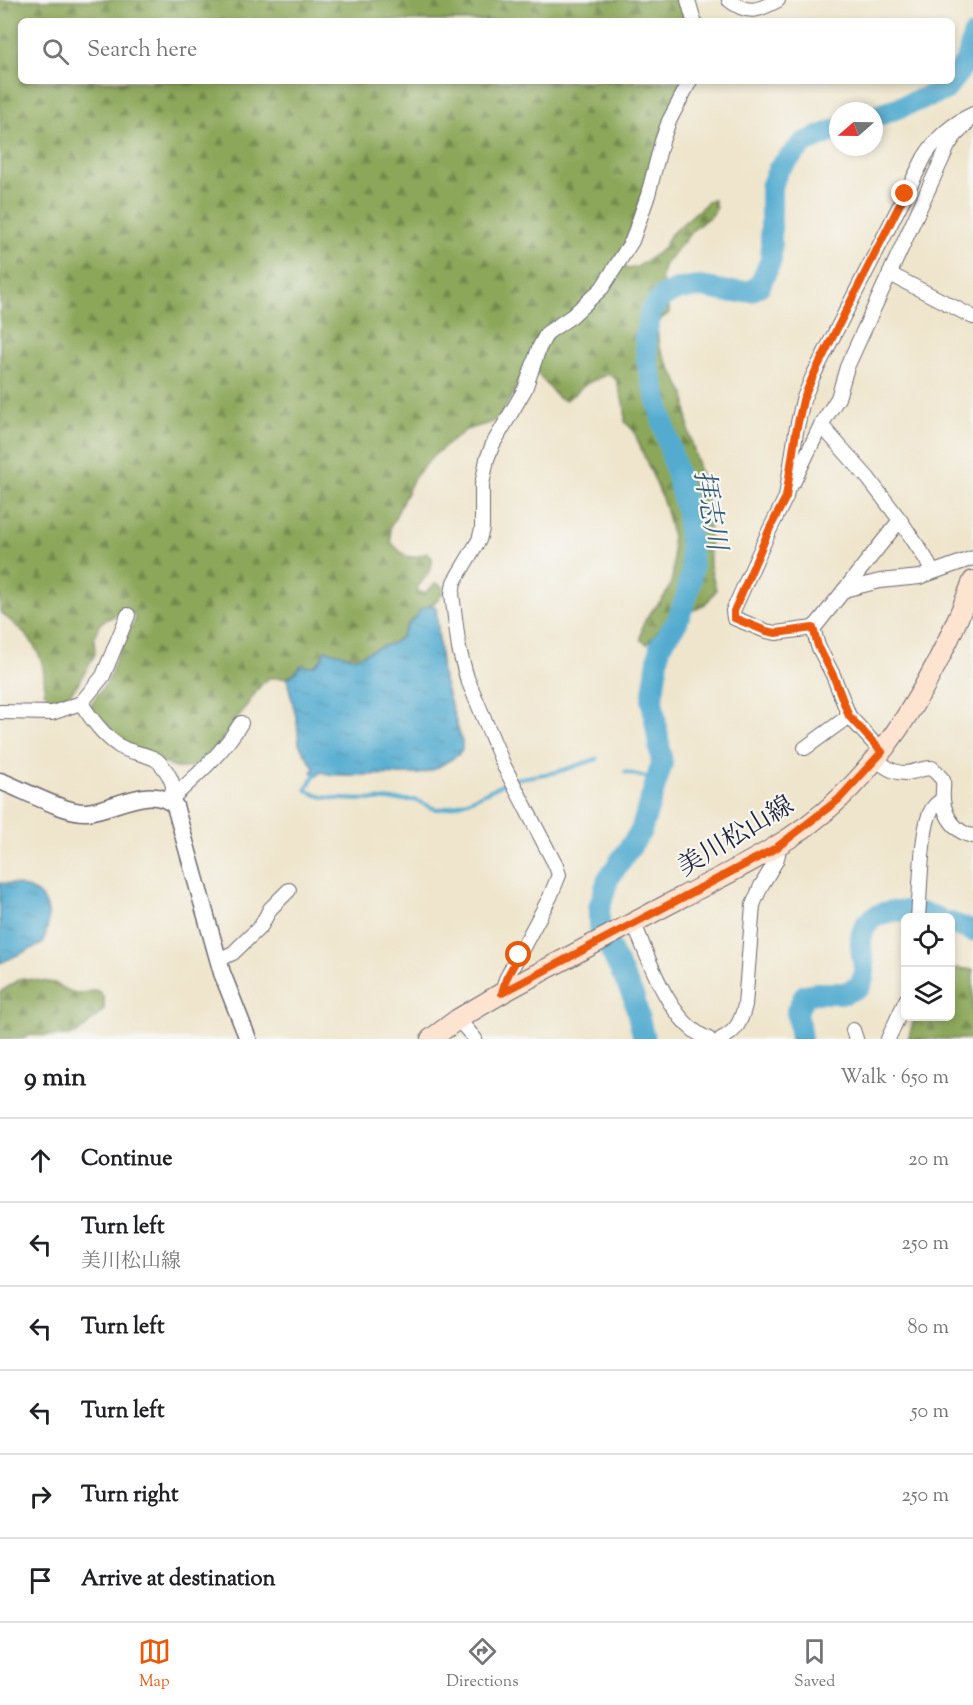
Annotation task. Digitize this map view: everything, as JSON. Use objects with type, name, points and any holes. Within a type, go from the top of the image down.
[{"type":"main road","name":"美川松山線","points":[[431,1039],[458,1019],[502,993],[776,848],[838,800],[879,756],[900,726],[934,670],[950,638],[973,581]]},
{"type":"street","points":[[729,0],[740,9],[750,10],[762,8],[778,0]]},
{"type":"street","points":[[691,2],[694,18]]},
{"type":"street","points":[[502,993],[506,979],[550,897],[559,875],[504,766],[467,678],[455,627],[452,594],[454,582],[479,540],[482,529],[482,485],[487,459],[493,444],[525,388],[539,348],[547,333],[572,316],[602,288],[632,241],[669,121],[688,84]]},
{"type":"street","points":[[788,488],[794,481],[821,425],[838,398],[847,367],[948,146],[973,116]]},
{"type":"street","points":[[900,520],[813,628],[776,633],[734,618],[734,611],[786,497],[788,471],[803,400],[813,376],[934,141],[948,128],[973,116]]},
{"type":"street","points":[[890,274],[973,317]]},
{"type":"street","points":[[821,425],[868,478],[900,520],[933,572]]},
{"type":"street","points":[[844,591],[880,581],[920,577],[973,558]]},
{"type":"street","points":[[0,712],[62,712],[81,703],[103,676],[128,615]]},
{"type":"street","points":[[813,628],[818,646],[833,675],[849,716],[879,756],[903,774],[932,768],[943,780],[943,799],[952,824],[959,831],[973,836]]},
{"type":"street","points":[[81,703],[99,729],[114,741],[128,751],[153,758],[158,762],[173,787],[169,801]]},
{"type":"street","points":[[805,748],[849,716]]},
{"type":"street","points":[[169,801],[214,760],[228,744],[241,723]]},
{"type":"street","points":[[0,781],[74,811],[87,812],[149,796],[162,797],[175,806],[228,992],[248,1039]]},
{"type":"street","points":[[918,913],[929,815],[935,805],[943,799]]},
{"type":"street","points":[[721,1039],[731,1034],[742,1017],[745,1005],[753,905],[776,861],[778,854],[776,848]]},
{"type":"street","points":[[218,960],[233,953],[261,926],[270,909],[288,890]]},
{"type":"street","points":[[626,927],[675,1007],[693,1030],[709,1039]]},
{"type":"street","points":[[888,1039],[901,1011]]},
{"type":"street","points":[[458,1019],[475,1039]]},
{"type":"green space","points":[[0,0],[683,0],[686,18],[18,18],[18,84],[684,84],[650,171],[627,240],[615,260],[628,269],[637,267],[663,249],[671,234],[709,201],[714,200],[716,208],[713,214],[694,229],[665,264],[661,277],[669,313],[661,319],[657,328],[659,347],[685,395],[689,432],[709,507],[710,566],[716,590],[704,605],[669,619],[647,644],[641,640],[644,623],[662,600],[671,581],[674,566],[672,536],[659,491],[634,431],[625,422],[625,409],[616,379],[608,374],[588,383],[565,400],[558,398],[539,375],[523,376],[500,417],[490,423],[466,430],[433,456],[414,478],[390,528],[391,542],[403,554],[415,557],[427,553],[432,558],[430,571],[417,588],[419,592],[425,593],[436,583],[442,586],[444,591],[437,601],[421,610],[399,639],[391,644],[355,658],[325,650],[317,664],[301,665],[287,678],[269,678],[261,685],[216,748],[192,767],[175,768],[123,742],[94,713],[91,704],[108,681],[119,650],[135,620],[134,613],[122,612],[103,621],[94,639],[95,654],[68,697],[60,701],[51,700],[44,691],[43,665],[34,646],[0,612]]},
{"type":"green space","points":[[955,969],[973,970],[973,1039],[908,1039],[914,1021],[955,1021]]},
{"type":"green space","points":[[22,978],[54,983],[79,994],[95,990],[100,992],[104,998],[104,1010],[79,1032],[68,1036],[30,1035],[19,1039],[0,1039],[0,992]]},
{"type":"water","points":[[432,605],[436,607],[442,674],[462,742],[462,749],[458,755],[435,769],[420,774],[332,775],[321,772],[317,776],[312,772],[314,768],[299,744],[297,721],[287,679],[301,665],[317,664],[325,650],[355,658],[391,644],[399,639],[421,609]]},
{"type":"water","points":[[0,883],[26,887],[36,892],[43,899],[48,918],[42,944],[0,963]]},
{"type":"waterway","name":"拝志川","points":[[955,77],[967,61],[973,36]]},
{"type":"waterway","name":"拝志川","points":[[883,114],[945,90],[950,84]]},
{"type":"waterway","name":"拝志川","points":[[644,1039],[634,998],[599,926],[599,909],[608,879],[641,831],[662,763],[652,700],[660,646],[677,622],[687,595],[692,569],[687,513],[648,365],[645,338],[651,311],[663,296],[680,289],[701,287],[729,292],[751,291],[760,285],[771,260],[771,187],[779,168],[804,143],[829,133]]},
{"type":"waterway","points":[[515,779],[557,772],[597,759]]},
{"type":"waterway","points":[[625,772],[657,780]]},
{"type":"waterway","points":[[315,774],[306,789],[314,794],[340,799],[414,800],[436,809],[464,802],[508,782]]},
{"type":"waterway","points":[[801,1039],[797,1011],[805,995],[845,993],[860,986],[864,973],[861,941],[864,929],[870,920],[879,914],[891,912],[920,913]]},
{"type":"waterway","points":[[955,925],[973,931]]},
{"type":"route","points":[[519,955],[506,979],[502,993],[776,848],[838,800],[882,752],[849,716],[833,675],[814,637],[813,628],[776,633],[766,631],[734,618],[734,611],[786,497],[788,471],[803,400],[905,194]]}]
